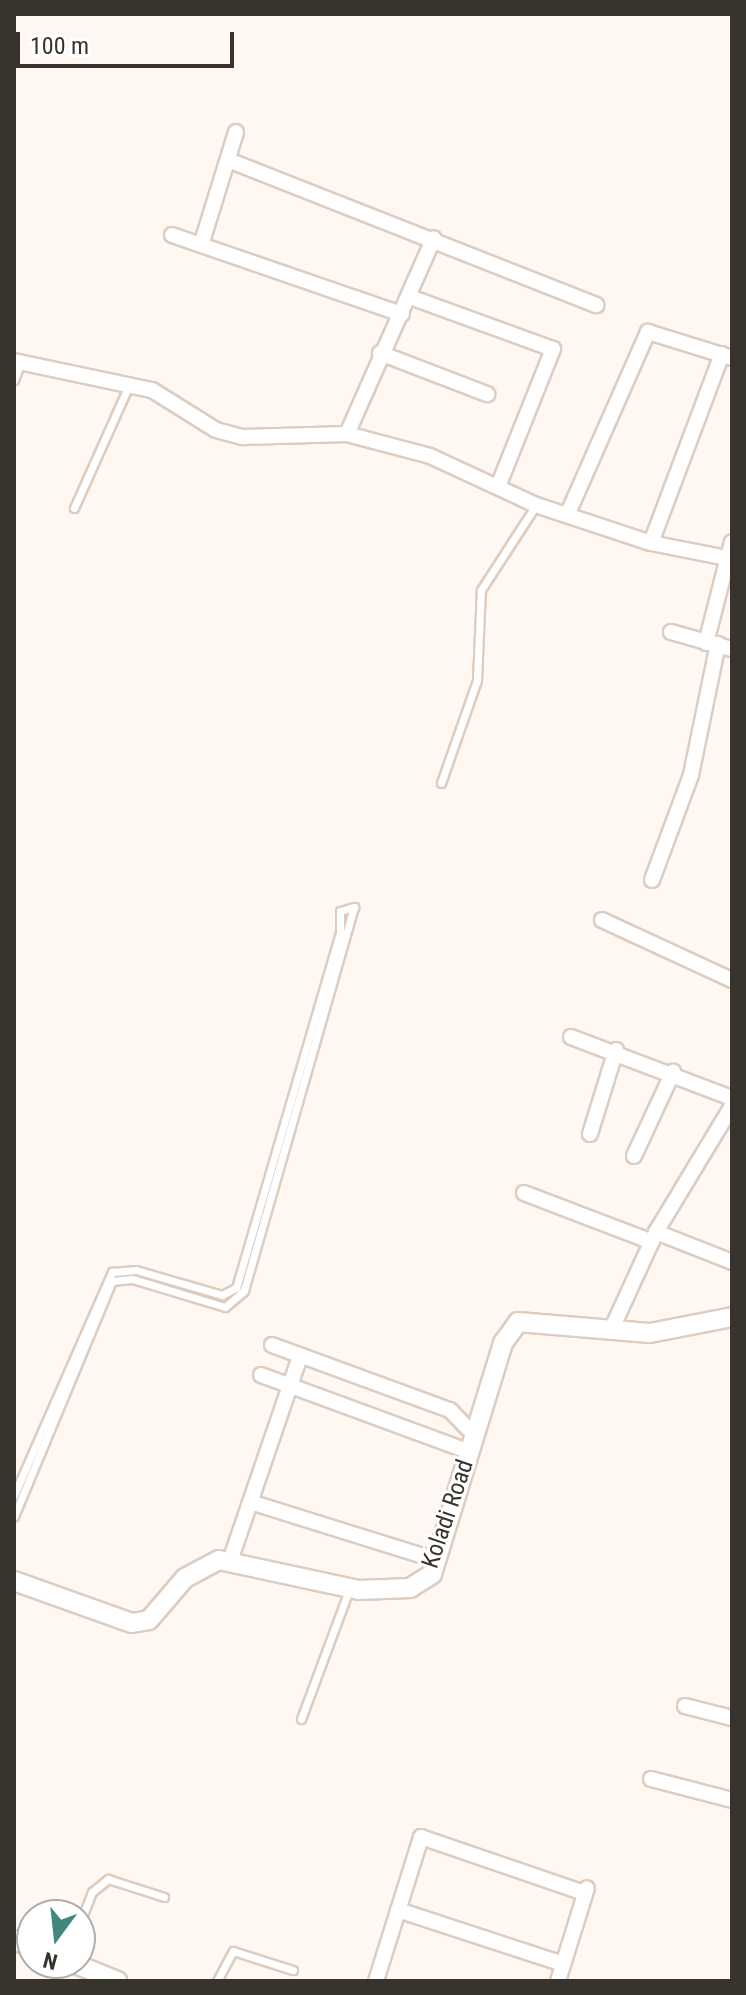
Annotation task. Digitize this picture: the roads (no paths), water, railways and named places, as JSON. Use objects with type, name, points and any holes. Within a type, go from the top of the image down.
[{"type":"street","points":[[202,242],[236,132]]},
{"type":"street","points":[[228,160],[434,238],[596,305]]},
{"type":"street","points":[[172,235],[202,242],[402,314]]},
{"type":"street","points":[[347,434],[380,353],[410,297],[434,238]]},
{"type":"street","points":[[410,297],[553,349],[499,484]]},
{"type":"street","points":[[569,511],[648,332],[727,356],[651,543]]},
{"type":"street","points":[[380,353],[487,394]]},
{"type":"street","points":[[17,361],[129,385],[243,437],[347,434],[499,484],[536,505],[569,511],[651,543],[729,559]]},
{"type":"street","points":[[652,880],[691,775],[719,645],[732,542]]},
{"type":"street","points":[[671,632],[719,645]]},
{"type":"street","points":[[602,920],[732,980]]},
{"type":"street","points":[[571,1037],[616,1050],[732,1098]]},
{"type":"street","points":[[590,1134],[616,1050]]},
{"type":"street","points":[[634,1156],[673,1072]]},
{"type":"street","points":[[613,1326],[654,1237],[732,1106]]},
{"type":"street","points":[[524,1193],[732,1262]]},
{"type":"street","name":"Koladi Road","points":[[230,1561],[350,1588],[410,1588],[432,1574],[503,1343],[518,1322],[691,1331],[732,1317]]},
{"type":"street","points":[[272,1345],[450,1410],[472,1444]]},
{"type":"street","points":[[14,1581],[132,1623],[164,1608],[200,1565],[230,1561],[300,1356]]},
{"type":"street","points":[[261,1375],[472,1444]]},
{"type":"street","points":[[250,1502],[436,1560]]},
{"type":"street","points":[[685,1706],[732,1718]]},
{"type":"street","points":[[651,1779],[732,1800]]},
{"type":"street","points":[[376,1981],[421,1837],[586,1891],[558,1981]]},
{"type":"street","points":[[398,1910],[563,1964]]},
{"type":"street","points":[[96,1972],[117,1981]]},
{"type":"lane","points":[[14,380],[17,361]]},
{"type":"lane","points":[[74,508],[129,385]]},
{"type":"lane","points":[[441,783],[477,680],[481,590],[536,505]]},
{"type":"lane","points":[[14,1495],[112,1272],[136,1270],[222,1295],[236,1288],[341,927],[340,911],[354,907],[244,1291],[225,1307],[132,1279],[112,1281],[14,1516]]},
{"type":"lane","points":[[301,1719],[350,1588]]},
{"type":"lane","points":[[89,1899],[92,1892],[108,1879],[164,1897]]},
{"type":"lane","points":[[217,1981],[233,1951],[293,1970]]}]
